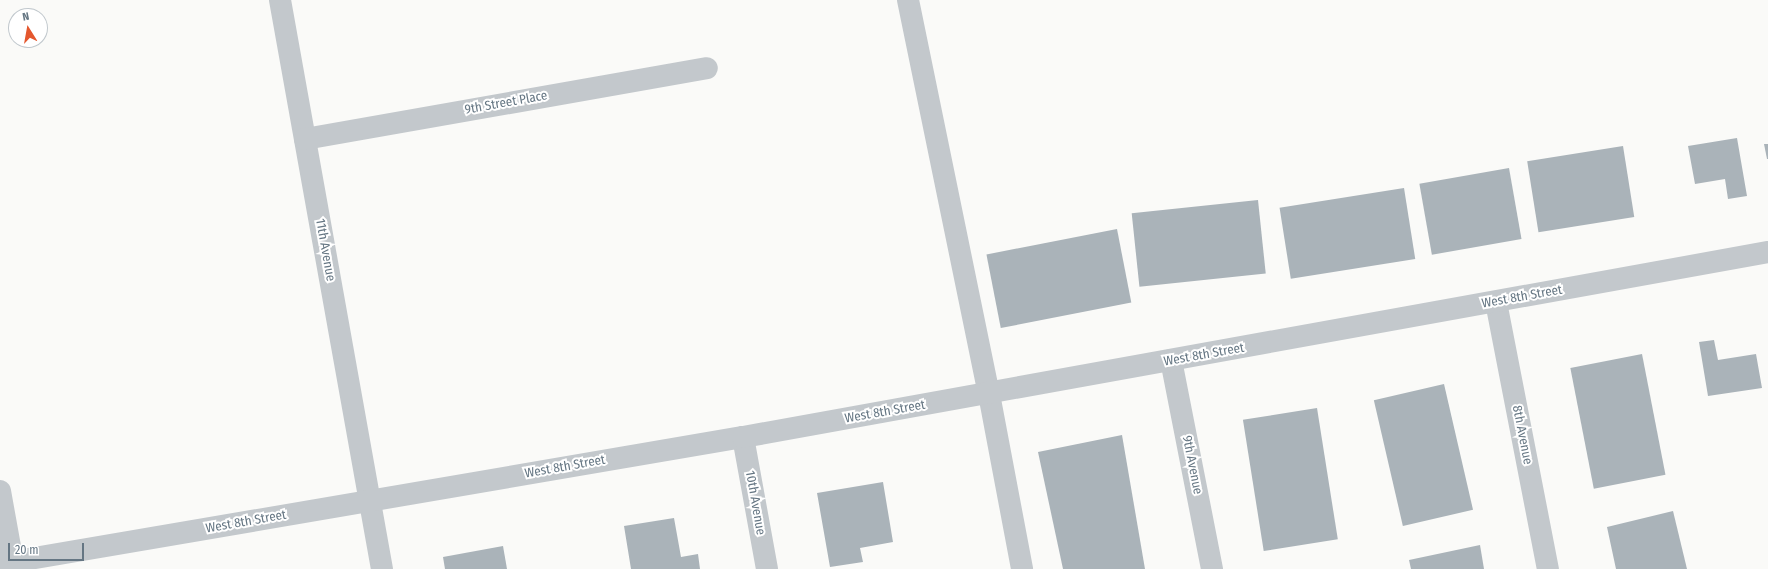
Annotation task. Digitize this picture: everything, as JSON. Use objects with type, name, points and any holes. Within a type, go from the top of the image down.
[{"type":"street","name":"11th Avenue","points":[[280,0],[382,569]]},
{"type":"street","points":[[908,0],[1022,569]]},
{"type":"street","name":"9th Street Place","points":[[305,139],[707,68]]},
{"type":"street","name":"West 8th Street","points":[[9,565],[988,394],[1768,252]]},
{"type":"street","name":"8th Avenue","points":[[1496,302],[1548,569]]},
{"type":"street","name":"9th Avenue","points":[[1171,360],[1212,569]]},
{"type":"street","name":"10th Avenue","points":[[743,437],[767,569]]},
{"type":"street","points":[[0,491],[9,565]]},
{"type":"building","points":[[1737,138],[1747,196],[1728,199],[1725,179],[1695,184],[1688,146]]},
{"type":"building","points":[[1764,144],[1768,144],[1768,159],[1767,159]]},
{"type":"building","points":[[1623,146],[1634,217],[1538,232],[1527,161]]},
{"type":"building","points":[[1509,168],[1522,239],[1432,255],[1419,184]]},
{"type":"building","points":[[1404,188],[1415,259],[1291,279],[1280,208]]},
{"type":"building","points":[[1258,200],[1266,274],[1139,287],[1132,213]]},
{"type":"building","points":[[1117,229],[1131,303],[1001,328],[986,254]]},
{"type":"building","points":[[1714,340],[1718,360],[1756,354],[1762,388],[1708,396],[1699,342]]},
{"type":"building","points":[[1642,354],[1665,475],[1594,489],[1570,368]]},
{"type":"building","points":[[1444,384],[1473,510],[1403,526],[1374,400]]},
{"type":"building","points":[[1317,408],[1338,539],[1264,551],[1243,420]]},
{"type":"building","points":[[1122,435],[1145,569],[1063,569],[1038,452]]},
{"type":"building","points":[[883,482],[893,542],[860,548],[863,562],[830,567],[817,493]]},
{"type":"building","points":[[1673,511],[1687,569],[1616,569],[1607,527]]},
{"type":"building","points":[[674,518],[681,557],[698,554],[700,569],[631,569],[624,526]]},
{"type":"building","points":[[1480,545],[1484,569],[1411,569],[1409,560]]},
{"type":"building","points":[[503,546],[507,569],[445,569],[443,557]]}]
